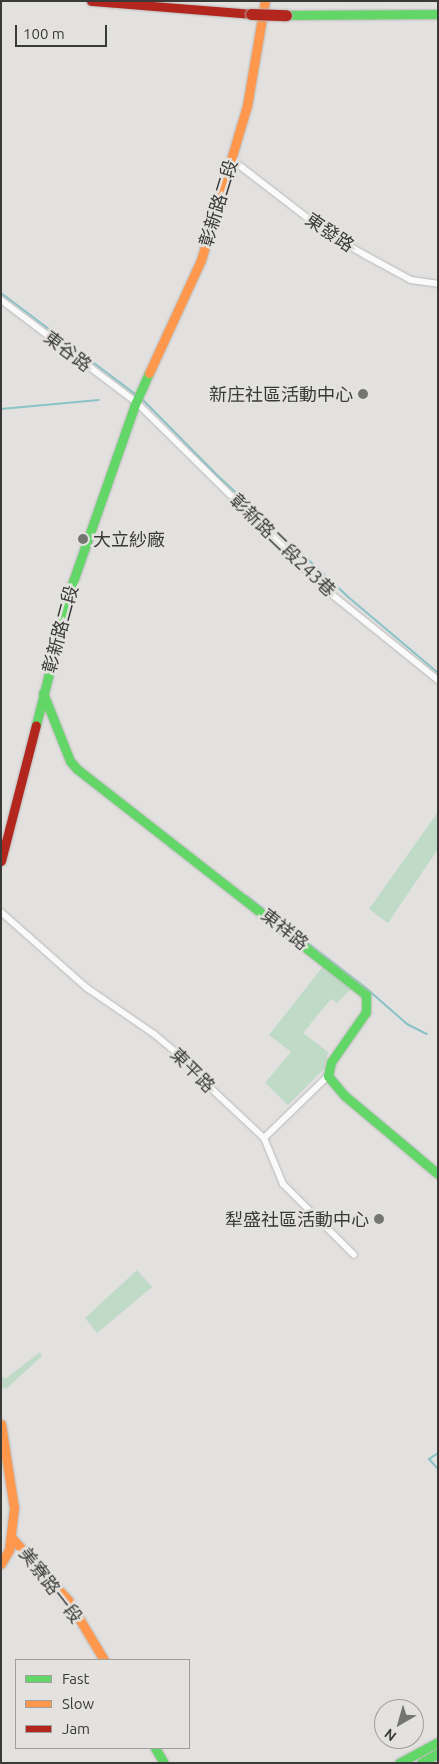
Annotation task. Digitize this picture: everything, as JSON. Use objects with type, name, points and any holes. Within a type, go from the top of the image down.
[{"type":"main road","points":[[91,1],[251,14],[438,14]]},
{"type":"main road","name":"彰新路二段","points":[[1,861],[70,590],[137,398],[201,260],[247,106],[265,1]]},
{"type":"main road","name":"東祥路","points":[[42,694],[70,761],[77,769],[366,995],[366,1012],[331,1062],[328,1076]]},
{"type":"main road","points":[[328,1076],[344,1096],[438,1174]]},
{"type":"main road","points":[[1,1424],[14,1508],[12,1537],[1,1564]]},
{"type":"main road","name":"美寮路一段","points":[[12,1537],[68,1600],[103,1659]]},
{"type":"main road","points":[[399,1763],[438,1742]]},
{"type":"main road","points":[[156,1749],[164,1763]]},
{"type":"main road","points":[[421,1763],[438,1754]]},
{"type":"street","name":"東發路","points":[[231,160],[328,233],[412,280],[438,284]]},
{"type":"street","name":"東谷路","points":[[1,300],[137,398]]},
{"type":"street","name":"彰新路二段243巷","points":[[137,398],[330,593],[438,680]]},
{"type":"street","name":"東平路","points":[[1,912],[88,988],[154,1034],[190,1064],[202,1080],[264,1138],[283,1184],[354,1255]]},
{"type":"street","points":[[264,1138],[328,1076]]},
{"type":"green space","points":[[438,812],[438,849],[388,923],[369,909]]},
{"type":"green space","points":[[328,960],[356,984],[337,1003],[331,999],[303,1033],[328,1052],[324,1069],[288,1105],[265,1083],[291,1052],[269,1035]]},
{"type":"green space","points":[[137,1270],[152,1287],[97,1333],[85,1318]]},
{"type":"green space","points":[[40,1352],[42,1356],[6,1389],[1,1387],[1,1375],[5,1379]]},
{"type":"waterway","points":[[1,293],[135,394]]},
{"type":"waterway","points":[[141,398],[218,476],[347,596],[438,673]]},
{"type":"waterway","points":[[1,409],[99,400]]},
{"type":"waterway","points":[[247,896],[366,988],[407,1024],[427,1034]]},
{"type":"waterway","points":[[370,1112],[418,1152]]},
{"type":"waterway","points":[[438,1453],[429,1459],[438,1469]]},
{"type":"waterway","points":[[438,1524],[438,1529]]},
{"type":"traffic: fast","points":[[286,15],[438,14]]},
{"type":"traffic: fast","points":[[36,725],[70,590],[136,402],[149,373]]},
{"type":"traffic: fast","points":[[43,693],[70,761],[77,769],[366,995],[366,1012],[331,1062],[328,1076],[345,1096],[438,1174]]},
{"type":"traffic: fast","points":[[399,1763],[438,1742]]},
{"type":"traffic: fast","points":[[156,1749],[164,1763]]},
{"type":"traffic: fast","points":[[421,1763],[438,1753]]},
{"type":"traffic: slow","points":[[149,373],[201,260],[247,106],[265,1]]},
{"type":"traffic: slow","points":[[1,1424],[14,1508],[9,1550],[1,1564]]},
{"type":"traffic: slow","points":[[11,1537],[68,1600],[103,1659]]},
{"type":"traffic: jam","points":[[91,1],[251,14]]},
{"type":"traffic: jam","points":[[251,14],[286,15]]},
{"type":"traffic: jam","points":[[1,861],[36,725]]},
{"type":"place","name":"新庄社區活動中心","points":[[363,394]]},
{"type":"place","name":"大立紗廠","points":[[83,539]]},
{"type":"place","name":"犁盛社區活動中心","points":[[379,1219]]}]
